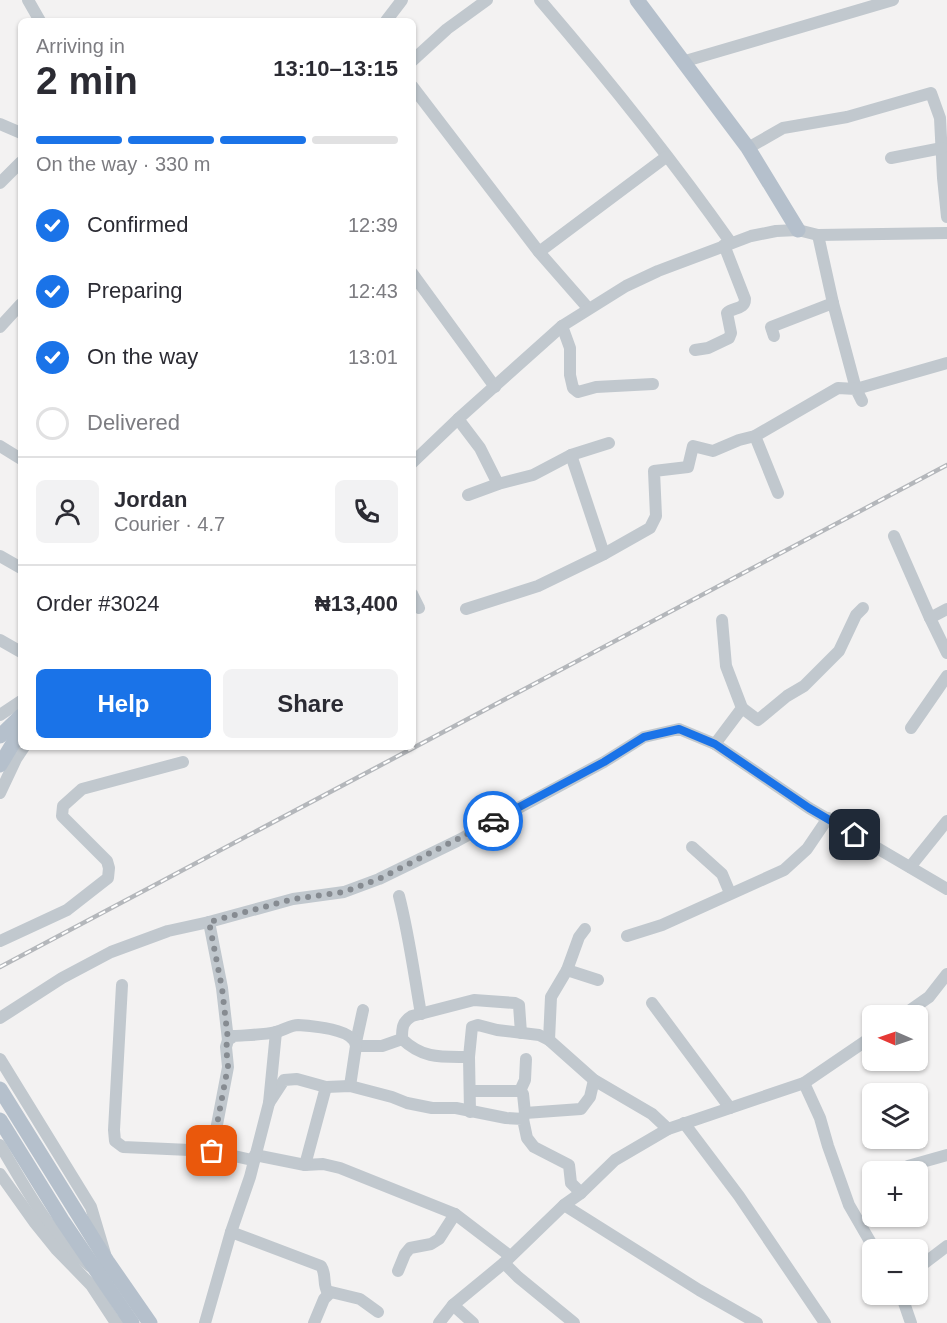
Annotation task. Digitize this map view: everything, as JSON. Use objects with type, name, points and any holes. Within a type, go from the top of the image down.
[{"type":"main road","points":[[637,0],[748,148],[798,230]]},
{"type":"main road","points":[[0,736],[18,718]]},
{"type":"main road","points":[[0,765],[18,735]]},
{"type":"main road","points":[[0,1089],[31,1138],[132,1323]]},
{"type":"main road","points":[[0,1120],[17,1148],[101,1265],[150,1323]]},
{"type":"street","points":[[28,0],[37,18]]},
{"type":"street","points":[[388,18],[402,0]]},
{"type":"street","points":[[416,57],[447,29],[487,0]]},
{"type":"street","points":[[540,0],[601,71],[697,194],[727,244],[745,303],[743,307],[727,313],[731,333],[729,338],[708,348],[695,350]]},
{"type":"street","points":[[682,62],[893,0]]},
{"type":"street","points":[[416,91],[539,252],[588,308]]},
{"type":"street","points":[[748,148],[783,128],[847,117],[931,93],[940,118],[947,217]]},
{"type":"street","points":[[0,124],[18,132]]},
{"type":"street","points":[[891,158],[942,148]]},
{"type":"street","points":[[539,252],[666,157]]},
{"type":"street","points":[[0,183],[18,165]]},
{"type":"street","points":[[416,457],[562,326],[638,279],[727,244],[762,233],[798,230],[818,235],[947,233]]},
{"type":"street","points":[[818,235],[855,389],[862,401]]},
{"type":"street","points":[[416,278],[495,387]]},
{"type":"street","points":[[774,336],[771,327],[833,303]]},
{"type":"street","points":[[0,327],[18,307]]},
{"type":"street","points":[[562,326],[570,348],[570,375],[573,388],[578,392],[596,387],[653,384]]},
{"type":"street","points":[[466,609],[538,586],[604,554],[650,528],[656,516],[654,471],[688,467],[693,446],[713,451],[755,436],[838,388],[855,389],[947,363]]},
{"type":"street","points":[[458,419],[480,448],[498,484]]},
{"type":"street","points":[[755,436],[778,493]]},
{"type":"street","points":[[468,495],[533,475],[571,455],[609,443]]},
{"type":"street","points":[[0,446],[18,457]]},
{"type":"street","points":[[571,455],[604,554]]},
{"type":"street","points":[[894,536],[947,653]]},
{"type":"street","points":[[0,556],[18,566]]},
{"type":"street","points":[[416,602],[419,608]]},
{"type":"street","points":[[722,620],[726,666],[742,708],[758,720],[787,696],[804,686],[839,651],[856,615],[863,608]]},
{"type":"street","points":[[930,618],[947,609]]},
{"type":"street","points":[[0,640],[18,650]]},
{"type":"street","points":[[911,728],[947,676]]},
{"type":"street","points":[[0,715],[18,702]]},
{"type":"street","points":[[715,744],[742,708]]},
{"type":"street","points":[[0,1018],[62,978],[111,952],[168,931],[293,899],[344,892],[379,879],[457,841],[593,768],[644,737],[679,729],[715,744],[828,818],[947,889]]},
{"type":"street","points":[[0,793],[22,750]]},
{"type":"street","points":[[0,941],[68,910],[108,878],[107,861],[62,816],[63,806],[82,789],[183,762]]},
{"type":"street","points":[[627,936],[662,925],[784,870],[807,849],[828,818]]},
{"type":"street","points":[[910,867],[947,821]]},
{"type":"street","points":[[692,847],[722,874],[730,893]]},
{"type":"street","points":[[399,896],[411,944],[412,966],[421,1014]]},
{"type":"street","points":[[209,922],[222,988],[228,1040],[226,1047],[228,1066],[212,1151]]},
{"type":"street","points":[[549,1040],[551,997],[567,970],[579,937],[585,929]]},
{"type":"street","points":[[567,970],[598,980]]},
{"type":"street","points":[[918,1005],[929,997],[947,974]]},
{"type":"street","points":[[122,985],[114,1118],[115,1141],[123,1147],[212,1151],[252,1160],[255,1155]]},
{"type":"street","points":[[469,1058],[438,1057],[413,1049],[402,1039],[402,1026],[405,1020],[474,1000],[515,1003],[519,1005],[521,1033]]},
{"type":"street","points":[[652,1003],[730,1108]]},
{"type":"street","points":[[350,1086],[363,1010]]},
{"type":"street","points":[[228,1040],[234,1036],[276,1032],[296,1025],[337,1031],[349,1035],[356,1044],[382,1046],[402,1039]]},
{"type":"street","points":[[470,1112],[469,1058],[472,1028],[478,1025],[497,1030],[539,1035],[549,1040],[594,1080],[652,1114],[668,1129]]},
{"type":"street","points":[[206,1323],[231,1232],[250,1177],[269,1103],[276,1032]]},
{"type":"street","points":[[439,1323],[453,1305],[507,1259],[564,1205],[581,1193],[615,1160],[668,1129],[804,1083],[862,1043]]},
{"type":"street","points":[[0,1059],[91,1207],[101,1265],[76,1256],[58,1236],[0,1145]]},
{"type":"street","points":[[520,1091],[525,1080],[526,1059]]},
{"type":"street","points":[[269,1103],[284,1080],[297,1079],[326,1087],[350,1086],[407,1103],[506,1118],[581,1109],[590,1097],[594,1080]]},
{"type":"street","points":[[804,1083],[820,1118],[849,1205],[869,1239]]},
{"type":"street","points":[[305,1164],[326,1087]]},
{"type":"street","points":[[470,1091],[520,1091]]},
{"type":"street","points":[[520,1091],[523,1094],[527,1138],[534,1147],[569,1165],[571,1183],[581,1193]]},
{"type":"street","points":[[684,1123],[739,1196],[823,1322]]},
{"type":"street","points":[[255,1155],[340,1168],[455,1214],[507,1259],[518,1277],[574,1323]]},
{"type":"street","points":[[926,1161],[947,1155]]},
{"type":"street","points":[[0,1174],[28,1215],[56,1249],[91,1285],[114,1320],[120,1323]]},
{"type":"street","points":[[564,1205],[756,1323]]},
{"type":"street","points":[[399,1271],[405,1254],[410,1248],[432,1244],[439,1239],[455,1214]]},
{"type":"street","points":[[231,1232],[321,1266],[325,1272],[324,1287],[328,1293]]},
{"type":"street","points":[[928,1260],[947,1246]]},
{"type":"street","points":[[328,1293],[338,1292],[360,1299],[378,1312]]},
{"type":"street","points":[[314,1323],[328,1293]]},
{"type":"street","points":[[453,1305],[473,1323]]},
{"type":"street","points":[[905,1305],[911,1323]]},
{"type":"railway","points":[[416,746],[947,465]]},
{"type":"railway","points":[[0,967],[409,750]]},
{"type":"way so far","points":[[212,1151],[228,1066],[226,1047],[228,1040],[222,988],[209,922],[293,899],[344,892],[379,879],[493,821]]},
{"type":"route","points":[[493,821],[604,762],[644,737],[679,729],[715,744],[809,808],[855,835]]}]
